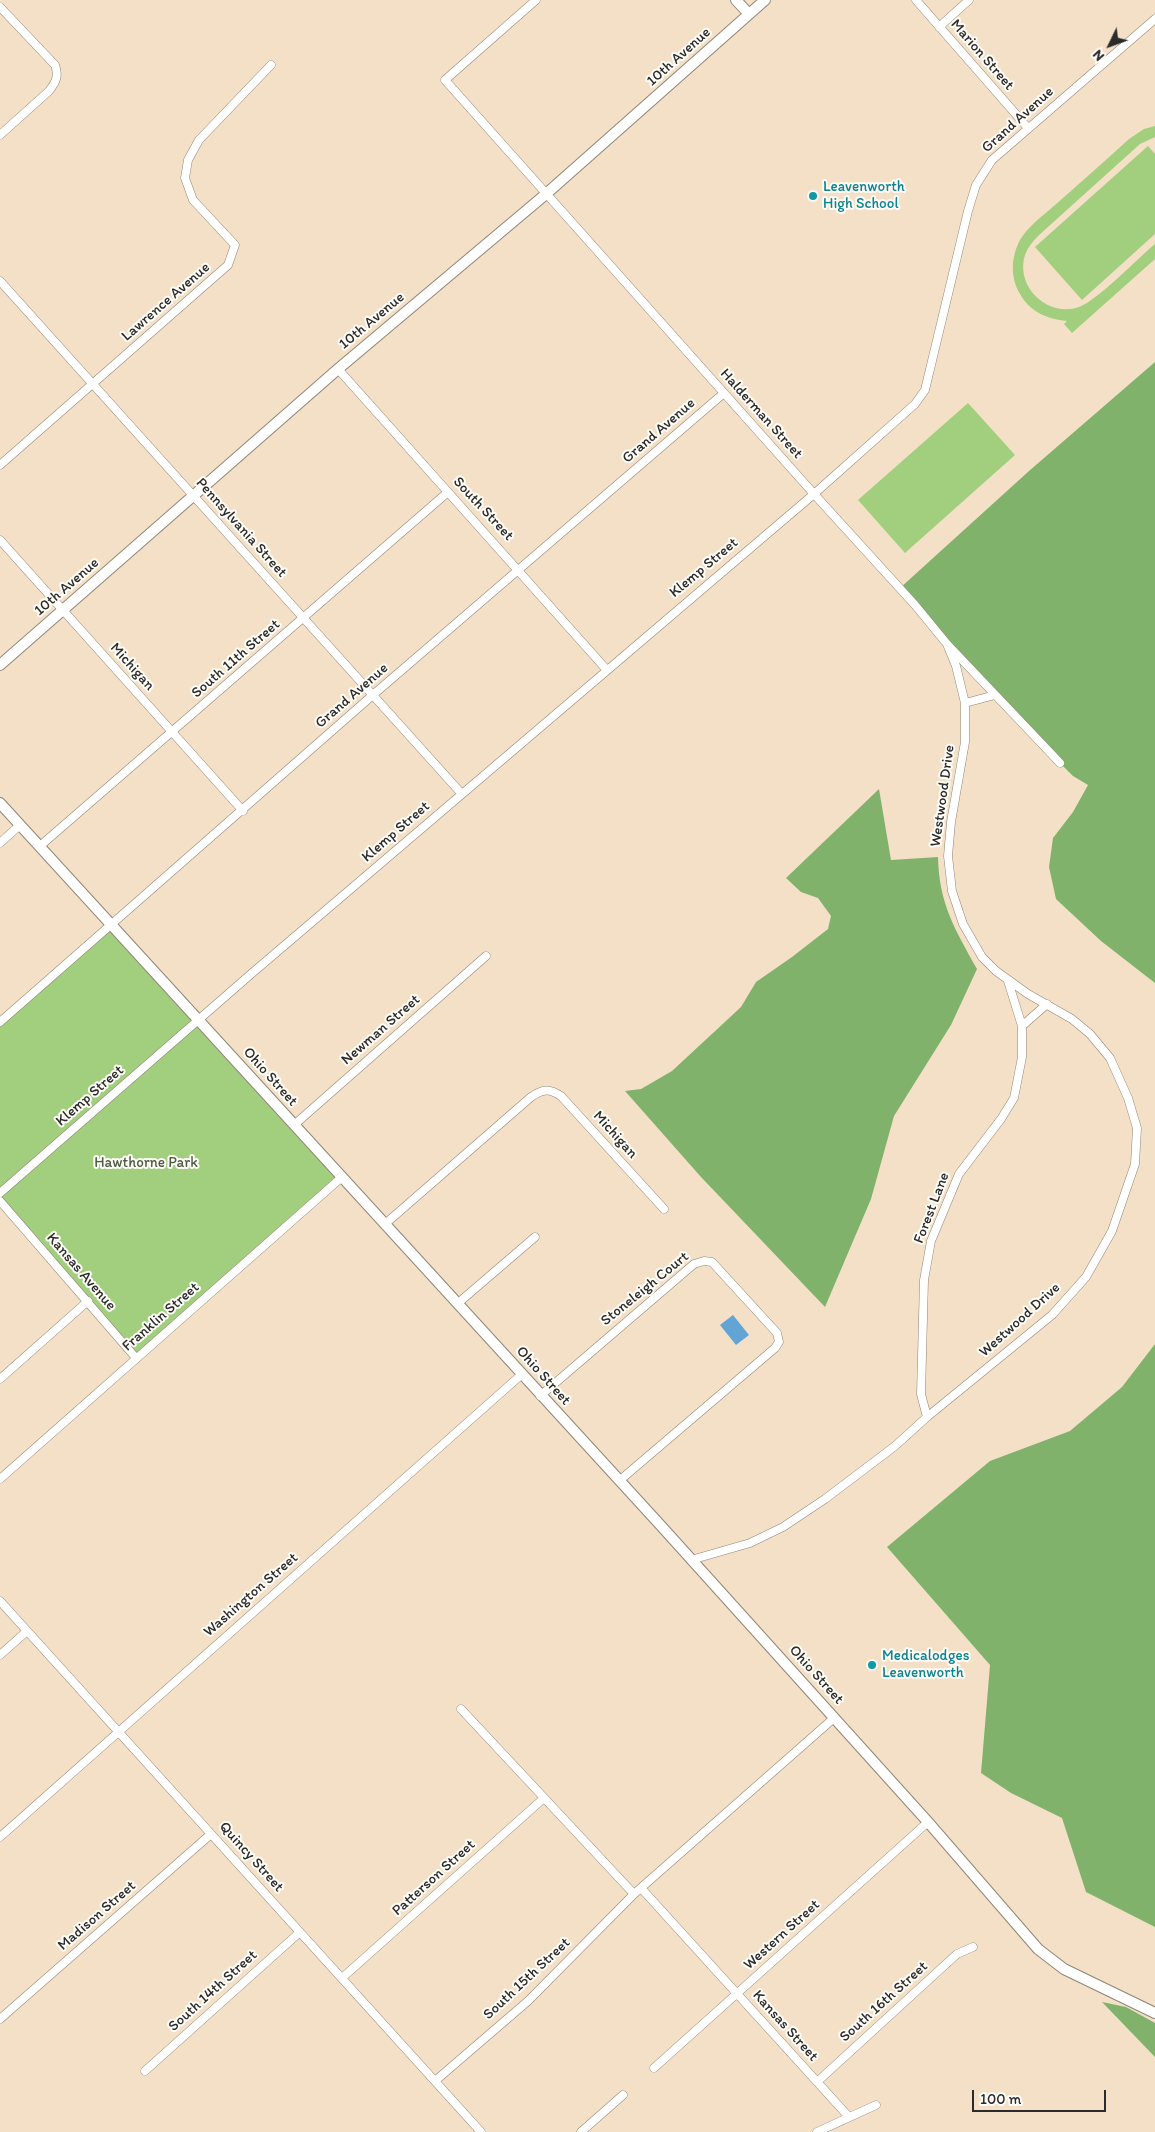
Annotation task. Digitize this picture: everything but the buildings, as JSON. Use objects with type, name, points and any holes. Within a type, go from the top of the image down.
[{"type":"street","name":"Halderman Street","points":[[536,0],[445,80],[915,605],[947,644],[1060,763]]},
{"type":"street","points":[[736,0],[749,14]]},
{"type":"street","name":"10th Avenue","points":[[0,665],[338,369],[546,194],[764,0]]},
{"type":"street","name":"Marion Street","points":[[916,0],[1028,128]]},
{"type":"street","points":[[938,27],[969,0]]},
{"type":"street","points":[[0,6],[55,65],[58,74],[55,84],[49,92],[0,134]]},
{"type":"street","name":"Grand Avenue","points":[[814,494],[915,404],[925,390],[976,185],[992,160],[1155,18]]},
{"type":"street","name":"Lawrence Avenue","points":[[0,465],[228,265],[235,245],[193,200],[185,178],[188,160],[199,140],[271,65]]},
{"type":"street","name":"Pennsylvania Street","points":[[0,281],[374,694],[461,793]]},
{"type":"street","name":"South Street","points":[[338,369],[606,669]]},
{"type":"street","name":"Grand Avenue","points":[[0,1022],[243,811],[374,694],[724,393]]},
{"type":"street","name":"South 11th Street","points":[[40,846],[448,492]]},
{"type":"street","name":"Klemp Street","points":[[0,1193],[461,793],[814,494]]},
{"type":"street","name":"Michigan","points":[[0,540],[243,811]]},
{"type":"street","name":"Westwood Drive","points":[[692,1560],[750,1543],[783,1527],[825,1499],[888,1452],[927,1417],[1052,1315],[1086,1277],[1112,1232],[1135,1164],[1138,1128],[1128,1098],[1110,1058],[1090,1034],[1072,1019],[1008,981],[982,957],[963,924],[952,891],[948,856],[951,822],[965,742],[965,703],[956,666],[947,644]]},
{"type":"street","points":[[965,703],[995,695]]},
{"type":"street","name":"Ohio Street","points":[[0,803],[540,1396],[692,1560],[928,1822],[1038,1950],[1064,1969],[1155,2013]]},
{"type":"street","points":[[0,843],[20,825]]},
{"type":"street","name":"Newman Street","points":[[294,1125],[486,956]]},
{"type":"street","name":"Forest Lane","points":[[927,1417],[921,1394],[924,1280],[931,1241],[959,1174],[1001,1119],[1014,1098],[1022,1057],[1022,1026],[1008,981]]},
{"type":"street","points":[[1022,1026],[1047,1004]]},
{"type":"street","name":"Michigan","points":[[385,1224],[541,1090],[552,1091],[561,1096],[664,1209]]},
{"type":"street","name":"Franklin Street","points":[[0,1479],[342,1177]]},
{"type":"street","name":"Kansas Avenue","points":[[1,1204],[136,1358]]},
{"type":"street","points":[[457,1304],[535,1237]]},
{"type":"street","name":"Stoneleigh Court","points":[[540,1396],[694,1264],[704,1261],[712,1262],[777,1334],[779,1342],[775,1348],[619,1481]]},
{"type":"street","points":[[0,1379],[88,1301]]},
{"type":"street","name":"Washington Street","points":[[0,1837],[521,1375]]},
{"type":"street","name":"Quincy Street","points":[[0,1601],[481,2132]]},
{"type":"street","points":[[0,1655],[28,1631]]},
{"type":"street","points":[[462,1709],[634,1894]]},
{"type":"street","points":[[641,1888],[834,1718]]},
{"type":"street","name":"Patterson Street","points":[[342,1978],[544,1798]]},
{"type":"street","name":"Western Street","points":[[654,2068],[928,1822]]},
{"type":"street","name":"Madison Street","points":[[0,2019],[211,1834]]},
{"type":"street","name":"South 15th Street","points":[[435,2081],[528,2001],[641,1888]]},
{"type":"street","name":"Kansas Street","points":[[641,1888],[849,2117]]},
{"type":"street","name":"South 14th Street","points":[[145,2071],[300,1932]]},
{"type":"street","name":"South 16th Street","points":[[817,2082],[957,1954],[973,1947]]},
{"type":"street","points":[[581,2132],[624,2095]]},
{"type":"street","points":[[817,2132],[876,2105]]},
{"type":"green space","points":[[1155,126],[1155,137],[1140,144],[1038,236],[1025,255],[1023,267],[1025,278],[1029,288],[1036,297],[1045,304],[1067,309],[1079,307],[1087,303],[1155,244],[1155,259],[1072,333],[1064,324],[1067,321],[1040,314],[1029,306],[1020,294],[1013,274],[1013,260],[1017,247],[1023,235],[1032,225],[1129,139],[1144,129]]},
{"type":"green space","points":[[1148,146],[1155,154],[1155,234],[1082,300],[1035,247]]},
{"type":"green space","points":[[1155,362],[1155,983],[1101,941],[1056,899],[1049,867],[1053,838],[1073,812],[1088,785],[1073,776],[1060,763],[900,588],[1029,471]]},
{"type":"green space","points":[[968,403],[1015,455],[905,553],[858,500]]},
{"type":"green space","points":[[879,789],[891,860],[938,857],[941,889],[945,903],[955,928],[977,969],[951,1025],[894,1116],[871,1199],[825,1307],[701,1177],[625,1091],[641,1089],[672,1071],[741,1007],[756,982],[828,929],[831,916],[818,898],[801,892],[786,878]]},
{"type":"green space","name":"Hawthorne Park","points":[[113,925],[342,1177],[136,1358],[0,1201],[0,1022]]},
{"type":"green space","points":[[1155,1344],[1155,1927],[1086,1892],[1062,1818],[1011,1793],[981,1773],[990,1665],[887,1547],[990,1461],[1070,1431],[1122,1387]]},
{"type":"green space","points":[[1102,2002],[1126,2007],[1155,2023],[1155,2057]]},
{"type":"water","points":[[733,1315],[749,1335],[736,1345],[720,1325]]},
{"type":"place","name":"Leavenworth High School","points":[[813,196]]},
{"type":"place","name":"Medicalodges Leavenworth","points":[[872,1665]]}]
